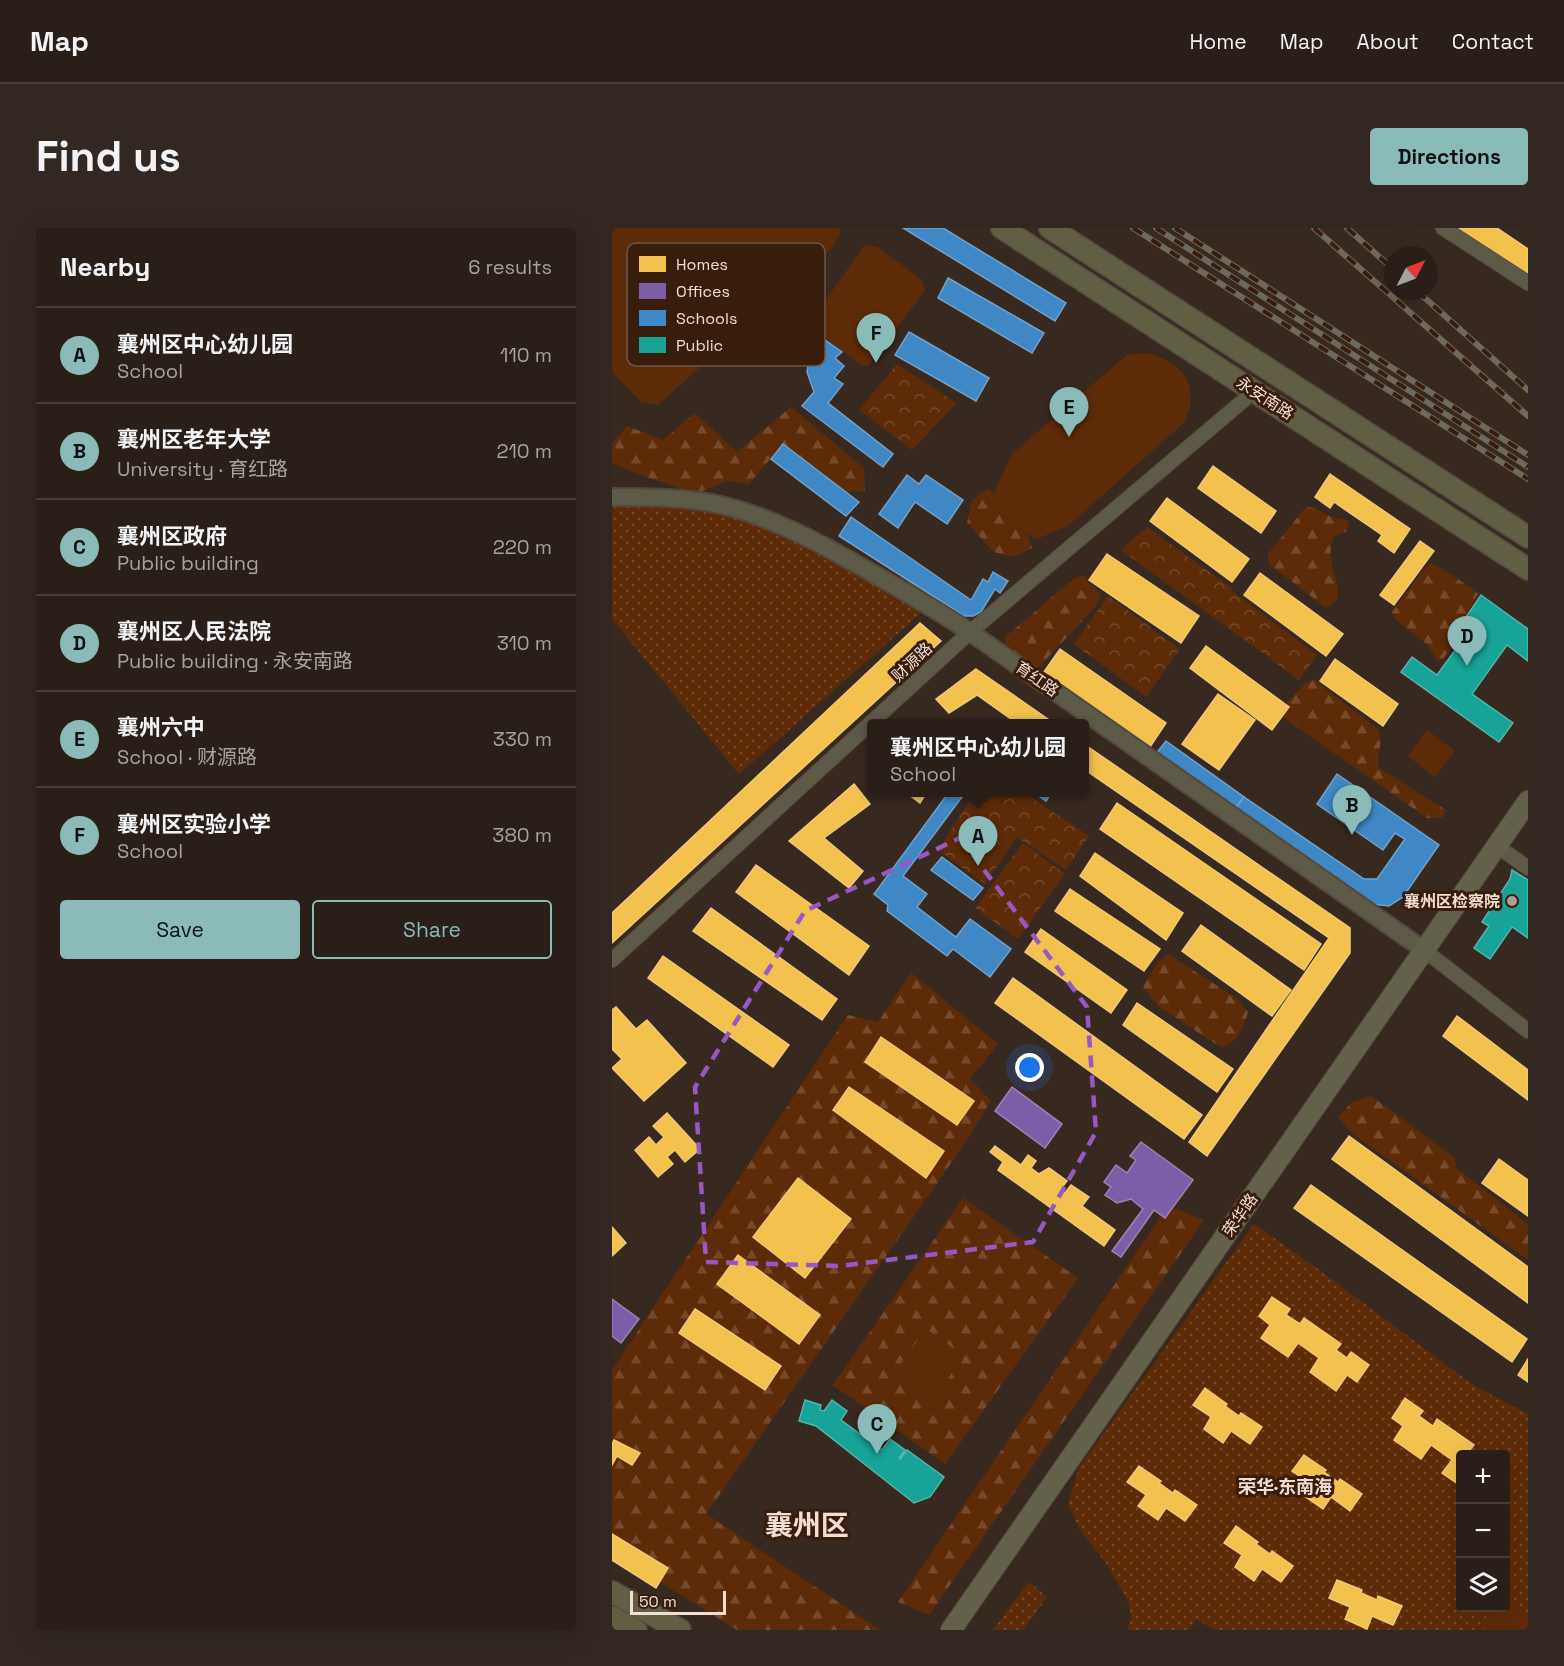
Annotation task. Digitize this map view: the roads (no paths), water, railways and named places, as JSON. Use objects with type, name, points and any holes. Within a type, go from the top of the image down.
[{"type":"main road","name":"永安南路","points":[[1002,228],[1528,569]]},
{"type":"main road","name":"永安南路","points":[[1050,228],[1528,537]]},
{"type":"main road","name":"荣华路","points":[[951,1630],[1528,801]]},
{"type":"main road","points":[[612,1592],[680,1630]]},
{"type":"main road","points":[[612,1617],[636,1630]]},
{"type":"street","points":[[1443,228],[1528,283]]},
{"type":"street","name":"财源路","points":[[875,719],[970,632],[1244,400]]},
{"type":"street","name":"育红路","points":[[612,497],[653,497],[720,505],[768,520],[821,544],[970,632],[1424,950]]},
{"type":"street","name":"财源路","points":[[612,960],[867,726]]},
{"type":"street","points":[[1497,846],[1528,868]]},
{"type":"street","points":[[1424,950],[1528,1031]]},
{"type":"railway","points":[[1133,228],[1528,479]]},
{"type":"railway","points":[[1156,228],[1528,467]]},
{"type":"railway","points":[[1175,228],[1528,455]]},
{"type":"railway","points":[[1314,228],[1528,416]]},
{"type":"railway","points":[[1347,228],[1384,261]]},
{"type":"railway","points":[[1427,300],[1528,390]]},
{"type":"place","name":"襄州区实验小学","points":[[876,363]]},
{"type":"place","name":"襄州六中","points":[[1069,437]]},
{"type":"place","name":"襄州区人民法院","points":[[1467,666]]},
{"type":"place","name":"襄州区老年大学","points":[[1352,835]]},
{"type":"place","name":"襄州区中心幼儿园","points":[[978,866]]},
{"type":"place","name":"襄州区检察院","points":[[1512,901]]},
{"type":"place","name":"襄州区政府","points":[[877,1454]]},
{"type":"district","name":"荣华·东南海","points":[[1285,1486]]},
{"type":"district","name":"襄州区","points":[[807,1525]]}]
